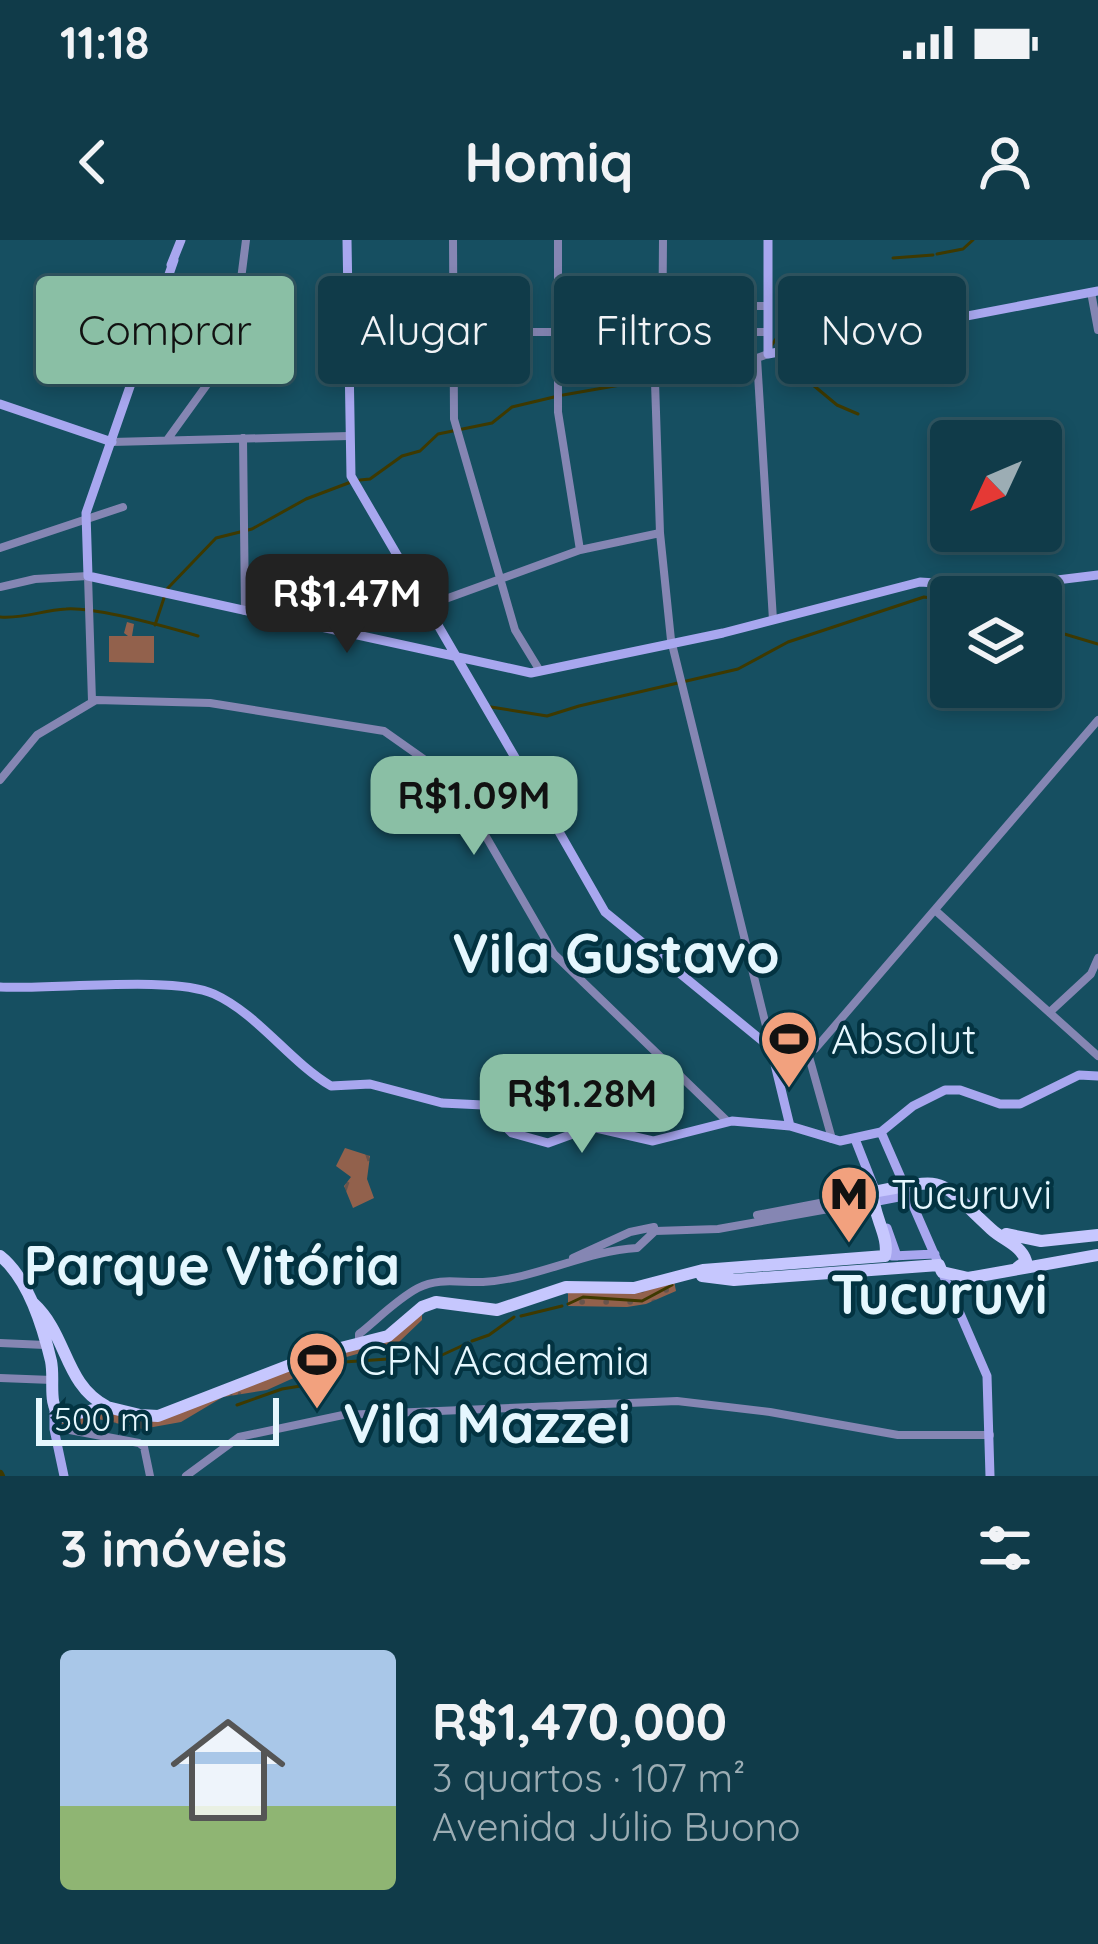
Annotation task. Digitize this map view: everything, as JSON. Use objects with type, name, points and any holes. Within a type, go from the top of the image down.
[{"type":"main road","points":[[181,240],[81,520],[88,576],[525,673],[672,644],[920,582],[993,587],[1098,574]]},
{"type":"main road","points":[[347,240],[347,276]]},
{"type":"main road","points":[[767,240],[764,355],[1095,292]]},
{"type":"main road","points":[[348,384],[353,481],[605,912],[771,1048],[790,1126]]},
{"type":"main road","points":[[0,404],[112,442]]},
{"type":"main road","points":[[0,987],[166,986],[209,992],[331,1086],[370,1084],[442,1103],[484,1106],[512,1133],[538,1142],[558,1142],[596,1126],[653,1141],[727,1121],[790,1126],[832,1140],[855,1138],[881,1132],[938,1091],[960,1090],[1000,1104],[1020,1104],[1079,1075],[1098,1076]]},
{"type":"main road","points":[[881,1132],[902,1192],[987,1376],[990,1474]]},
{"type":"main road","points":[[855,1138],[875,1197],[886,1263]]},
{"type":"main road","points":[[875,1197],[942,1185],[1024,1254],[1024,1264],[1010,1271]]},
{"type":"main road","points":[[984,1222],[1041,1241],[1098,1235]]},
{"type":"main road","points":[[950,1288],[968,1278],[1098,1255]]},
{"type":"main road","points":[[0,1256],[14,1269],[43,1338],[64,1476]]},
{"type":"main road","points":[[54,1408],[59,1417],[98,1405],[158,1415],[364,1336],[393,1334],[447,1302],[497,1310],[558,1288],[634,1288],[682,1275],[886,1263],[939,1264],[968,1278]]},
{"type":"main road","points":[[29,1300],[47,1316],[74,1377],[98,1405]]},
{"type":"main road","points":[[43,1338],[59,1335]]},
{"type":"main road","points":[[56,1440],[69,1416]]},
{"type":"street","points":[[166,441],[232,350],[246,240]]},
{"type":"street","points":[[453,240],[453,276]]},
{"type":"street","points":[[558,240],[558,276]]},
{"type":"street","points":[[662,276],[663,240]]},
{"type":"street","points":[[1095,292],[1098,330]]},
{"type":"street","points":[[754,306],[768,306]]},
{"type":"street","points":[[754,332],[768,332]]},
{"type":"street","points":[[764,355],[764,514],[773,620]]},
{"type":"street","points":[[453,384],[459,430],[515,630],[540,671]]},
{"type":"street","points":[[558,384],[580,550]]},
{"type":"street","points":[[658,384],[660,533],[672,644],[771,1048]]},
{"type":"street","points":[[112,442],[349,436]]},
{"type":"street","points":[[243,438],[245,611]]},
{"type":"street","points":[[0,548],[123,507]]},
{"type":"street","points":[[349,634],[580,550],[660,533]]},
{"type":"street","points":[[0,587],[88,576],[92,700]]},
{"type":"street","points":[[0,780],[37,735],[92,700],[189,701],[381,730],[459,790],[554,954],[727,1121]]},
{"type":"street","points":[[774,1061],[808,1053],[1098,720]]},
{"type":"street","points":[[936,911],[1096,1053]]},
{"type":"street","points":[[1051,1011],[1090,974],[1098,958]]},
{"type":"street","points":[[808,1053],[832,1140]]},
{"type":"street","points":[[545,1270],[633,1231],[668,1224],[717,1225],[875,1197]]},
{"type":"street","points":[[364,1336],[412,1292],[432,1282],[486,1282],[615,1248],[635,1248],[652,1232],[678,1227],[718,1229],[802,1209]]},
{"type":"street","points":[[633,1231],[628,1240],[635,1248]]},
{"type":"street","points":[[0,1343],[43,1338]]},
{"type":"street","points":[[0,1378],[52,1380]]},
{"type":"street","points":[[186,1476],[239,1436],[343,1414],[683,1401],[898,1435],[987,1437]]},
{"type":"street","points":[[59,1428],[139,1443],[150,1476]]},
{"type":"green space","points":[[127,622],[134,624],[132,636],[154,636],[154,663],[109,662],[109,636],[128,636],[124,633]]},
{"type":"green space","points":[[345,1148],[370,1156],[367,1179],[374,1198],[353,1208],[344,1186],[351,1177],[336,1166]]},
{"type":"green space","points":[[674,1281],[676,1291],[646,1304],[568,1306],[568,1291]]},
{"type":"green space","points":[[422,1310],[422,1320],[399,1342],[329,1362],[267,1390],[223,1397],[181,1422],[142,1429],[98,1419],[82,1430],[59,1423],[99,1408],[138,1419],[335,1353],[392,1339]]},
{"type":"waterway","points":[[937,254],[963,249],[973,240]]},
{"type":"waterway","points":[[893,258],[933,255]]},
{"type":"waterway","points":[[771,346],[778,335]]},
{"type":"waterway","points":[[563,395],[626,384]]},
{"type":"waterway","points":[[813,385],[837,405],[858,414]]},
{"type":"waterway","points":[[360,480],[420,451],[438,434],[492,423],[512,407],[554,397]]},
{"type":"waterway","points":[[167,589],[216,538],[252,529],[306,499],[351,482]]},
{"type":"waterway","points":[[155,625],[164,598]]},
{"type":"waterway","points":[[491,707],[547,716],[738,669],[788,642],[930,598]]},
{"type":"waterway","points":[[0,617],[79,609],[198,636]]},
{"type":"waterway","points":[[1062,633],[1098,644]]},
{"type":"waterway","points":[[568,1304],[583,1297],[642,1301],[672,1285]]},
{"type":"waterway","points":[[521,1316],[562,1306]]},
{"type":"waterway","points":[[472,1341],[514,1317]]},
{"type":"waterway","points":[[237,1405],[282,1389],[325,1382],[324,1367],[329,1363],[403,1358],[427,1362],[468,1343]]},
{"type":"place","name":"Absolut","points":[[789,1090]]},
{"type":"place","name":"Tucuruvi","points":[[849,1245]]},
{"type":"place","name":"CPN Academia","points":[[317,1411]]},
{"type":"district","name":"Vila Gustavo","points":[[616,954]]},
{"type":"district","name":"Parque Vitória","points":[[212,1266]]},
{"type":"district","name":"Tucuruvi","points":[[939,1295]]},
{"type":"district","name":"Vila Mazzei","points":[[487,1424]]}]
